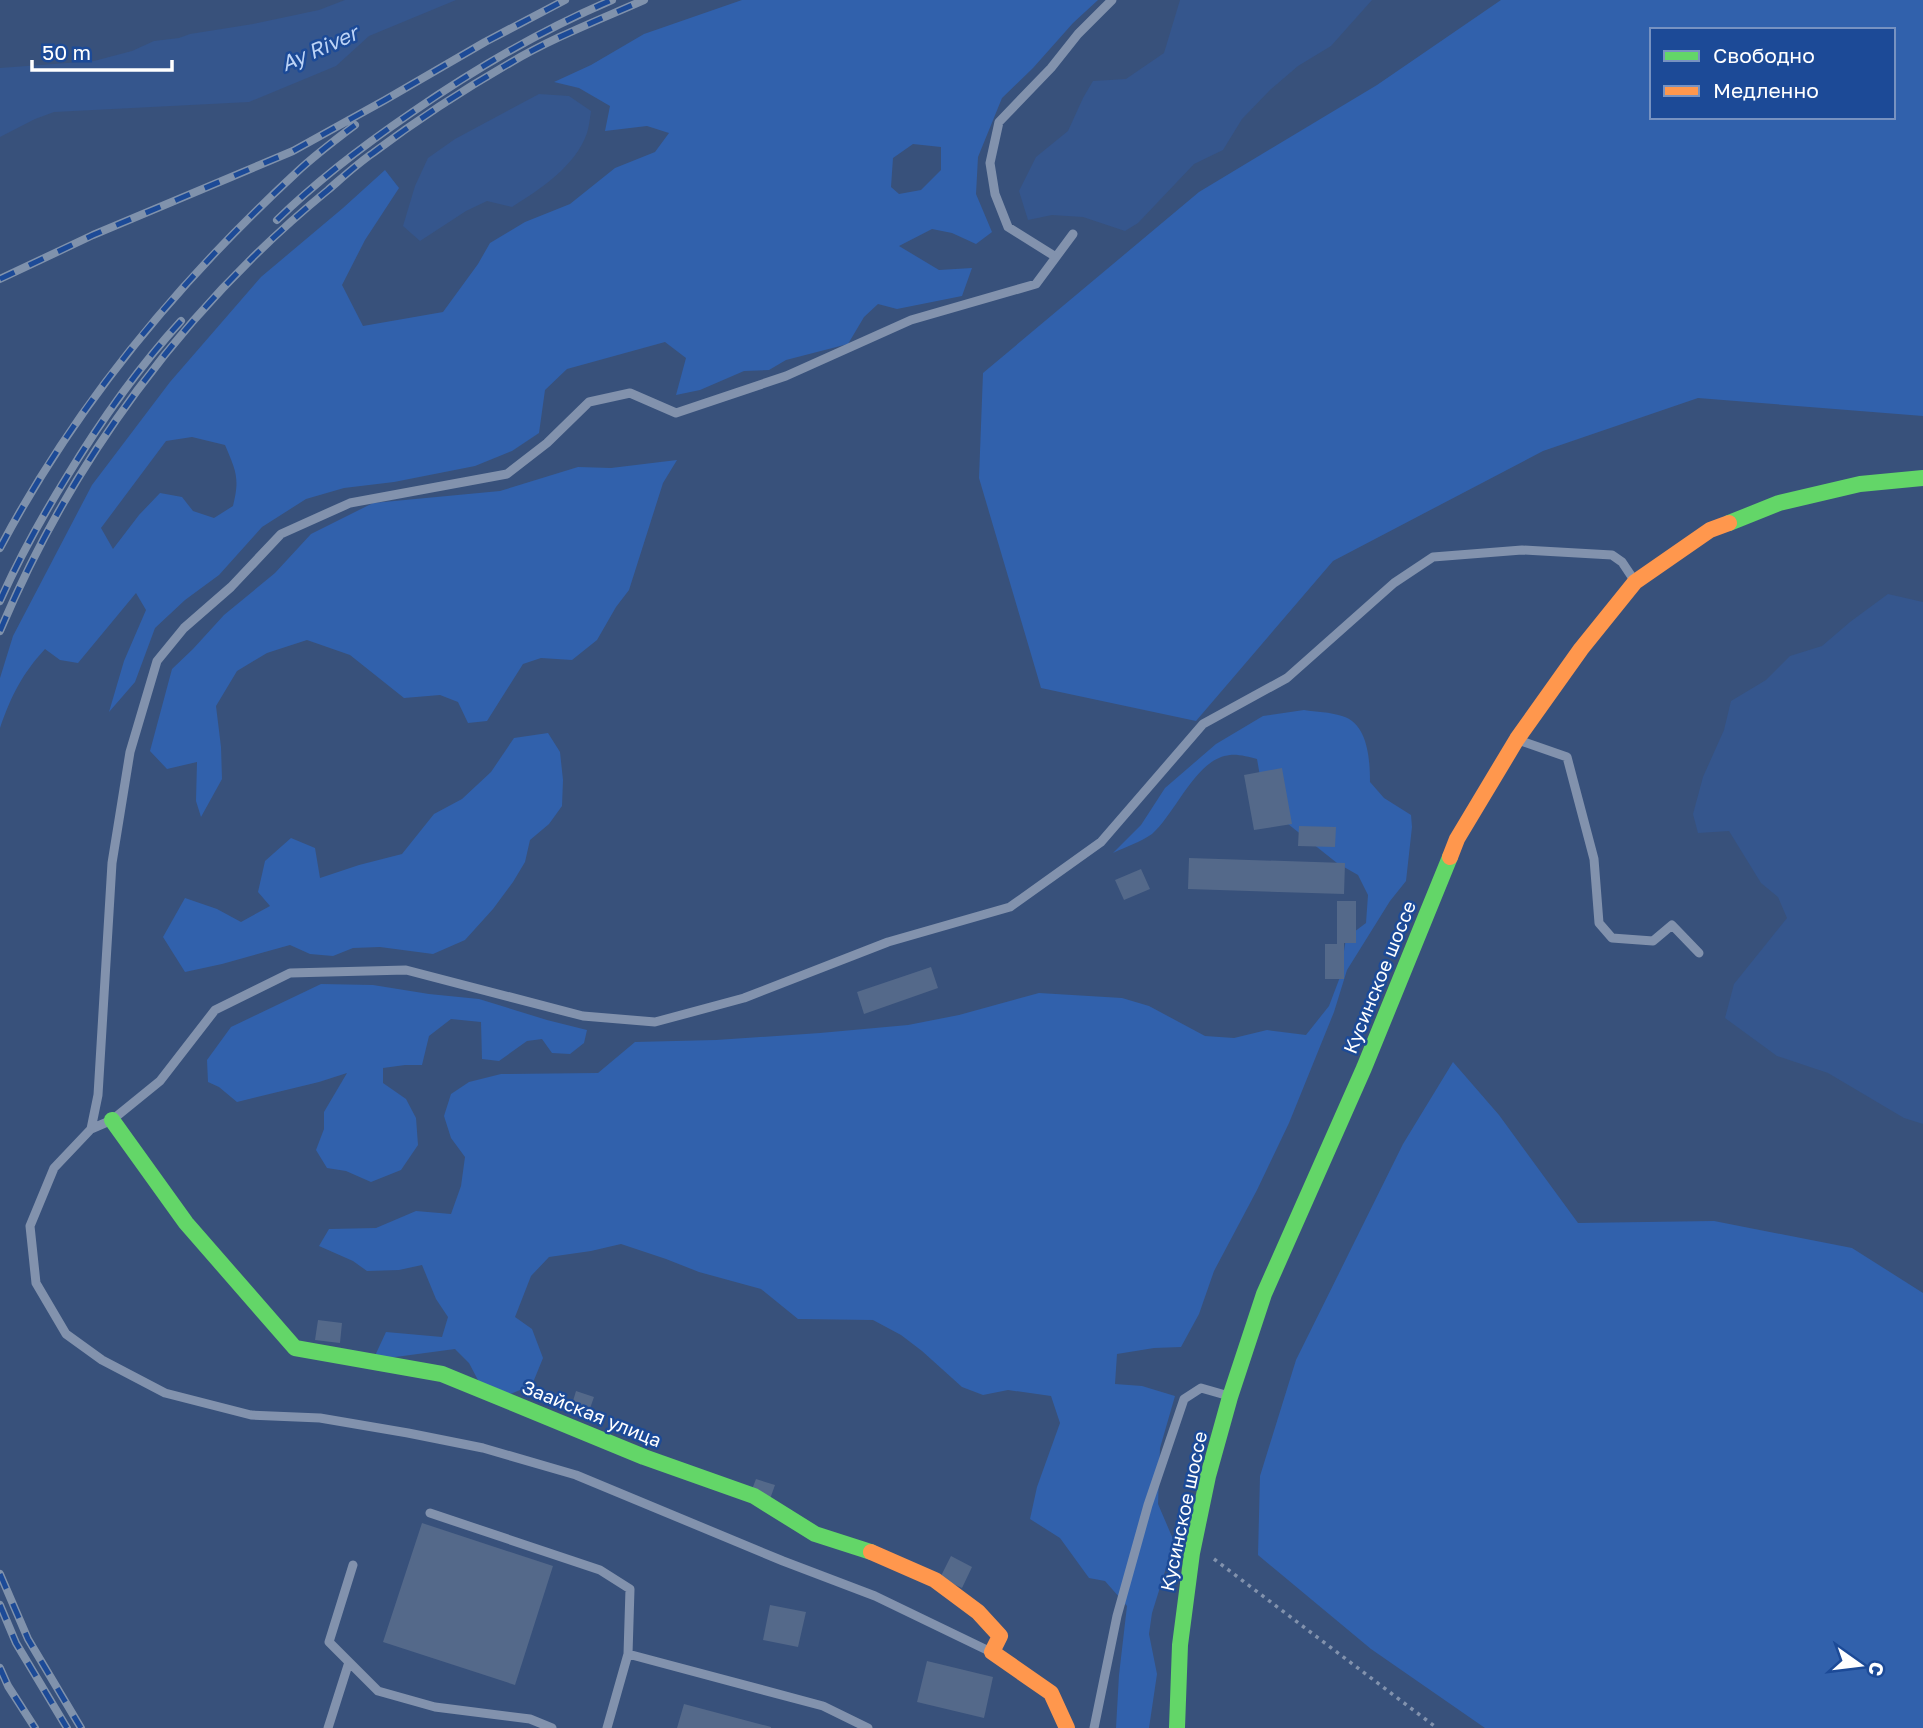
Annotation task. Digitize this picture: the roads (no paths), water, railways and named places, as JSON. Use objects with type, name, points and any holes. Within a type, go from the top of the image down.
[{"type":"main road","name":"Кусинское шоссе","points":[[1177,1728],[1180,1645],[1192,1553],[1208,1476],[1230,1397],[1264,1294],[1364,1068],[1457,839],[1517,739],[1581,649],[1635,582],[1710,530],[1779,503],[1860,484],[1923,478]]},
{"type":"main road","name":"Заайская улица","points":[[112,1120],[186,1223],[295,1348],[442,1374],[643,1457],[754,1496],[815,1534],[883,1556],[935,1580],[978,1612],[1000,1636],[992,1652]]},
{"type":"main road","points":[[992,1652],[1051,1693],[1067,1728]]},
{"type":"lane","points":[[1056,257],[1007,227],[995,194],[990,163],[999,122],[1112,0]]},
{"type":"lane","points":[[91,1129],[98,1095],[112,863],[130,751],[157,661],[184,628],[231,587],[281,534],[350,503],[507,474],[547,443],[589,402],[630,393],[676,412],[786,376],[911,320],[1036,284],[1073,234]]},
{"type":"lane","points":[[992,1652],[875,1596],[576,1475],[483,1448],[408,1433],[320,1418],[251,1415],[165,1393],[102,1360],[65,1334],[36,1283],[30,1227],[54,1168],[91,1129],[112,1120],[160,1082],[215,1010],[290,973],[406,970],[583,1016],[655,1022],[744,998],[888,942],[1010,907],[1101,842],[1203,724],[1287,678],[1394,583],[1433,557],[1522,550],[1612,555],[1622,562],[1635,582]]},
{"type":"lane","points":[[1517,739],[1567,757],[1594,859],[1599,923],[1612,938],[1653,940],[1672,925],[1699,953]]},
{"type":"lane","points":[[1094,1728],[1117,1616],[1148,1505],[1184,1399],[1201,1388],[1230,1397]]},
{"type":"lane","points":[[430,1513],[600,1570],[631,1589],[628,1654],[607,1728]]},
{"type":"lane","points":[[353,1565],[329,1642],[377,1691],[435,1707],[530,1719],[552,1728]]},
{"type":"lane","points":[[628,1654],[823,1706],[868,1728]]},
{"type":"lane","points":[[328,1728],[349,1662]]},
{"type":"water","name":"Ay River","points":[[345,0],[456,0],[369,36],[336,66],[249,102],[54,112],[0,137],[0,68],[94,61],[132,51],[154,41],[319,10]]},
{"type":"water","points":[[1180,0],[1372,0],[1331,46],[1298,66],[1270,90],[1242,119],[1223,150],[1194,164],[1138,223],[1125,231],[1083,217],[1052,215],[1028,220],[1019,191],[1036,157],[1068,131],[1093,81],[1126,79],[1164,53]]},
{"type":"water","points":[[539,94],[569,96],[591,111],[588,131],[565,167],[545,185],[512,207],[487,201],[466,211],[420,241],[403,226],[415,186],[428,158],[455,139]]},
{"type":"water","points":[[1888,594],[1923,602],[1923,1124],[1904,1118],[1828,1073],[1777,1056],[1725,1018],[1734,984],[1787,918],[1778,897],[1761,883],[1729,831],[1698,833],[1693,814],[1703,777],[1724,730],[1731,701],[1766,680],[1790,656],[1822,646]]},
{"type":"railway","points":[[0,279],[93,235],[293,151],[485,42],[565,0]]},
{"type":"railway","points":[[277,220],[342,164],[435,97],[534,37],[612,0]]},
{"type":"railway","points":[[0,631],[62,506],[98,447],[137,390],[180,336],[227,284],[276,236],[361,162],[406,129],[542,45],[644,0]]},
{"type":"railway","points":[[0,548],[62,444],[132,347],[211,257],[253,214],[311,160],[355,125]]},
{"type":"railway","points":[[0,601],[40,523],[92,437],[134,377],[181,321]]},
{"type":"railway","points":[[0,1574],[28,1639],[81,1728]]},
{"type":"railway","points":[[0,1605],[16,1643],[67,1728]]},
{"type":"railway","points":[[0,1668],[8,1686],[35,1728]]}]
